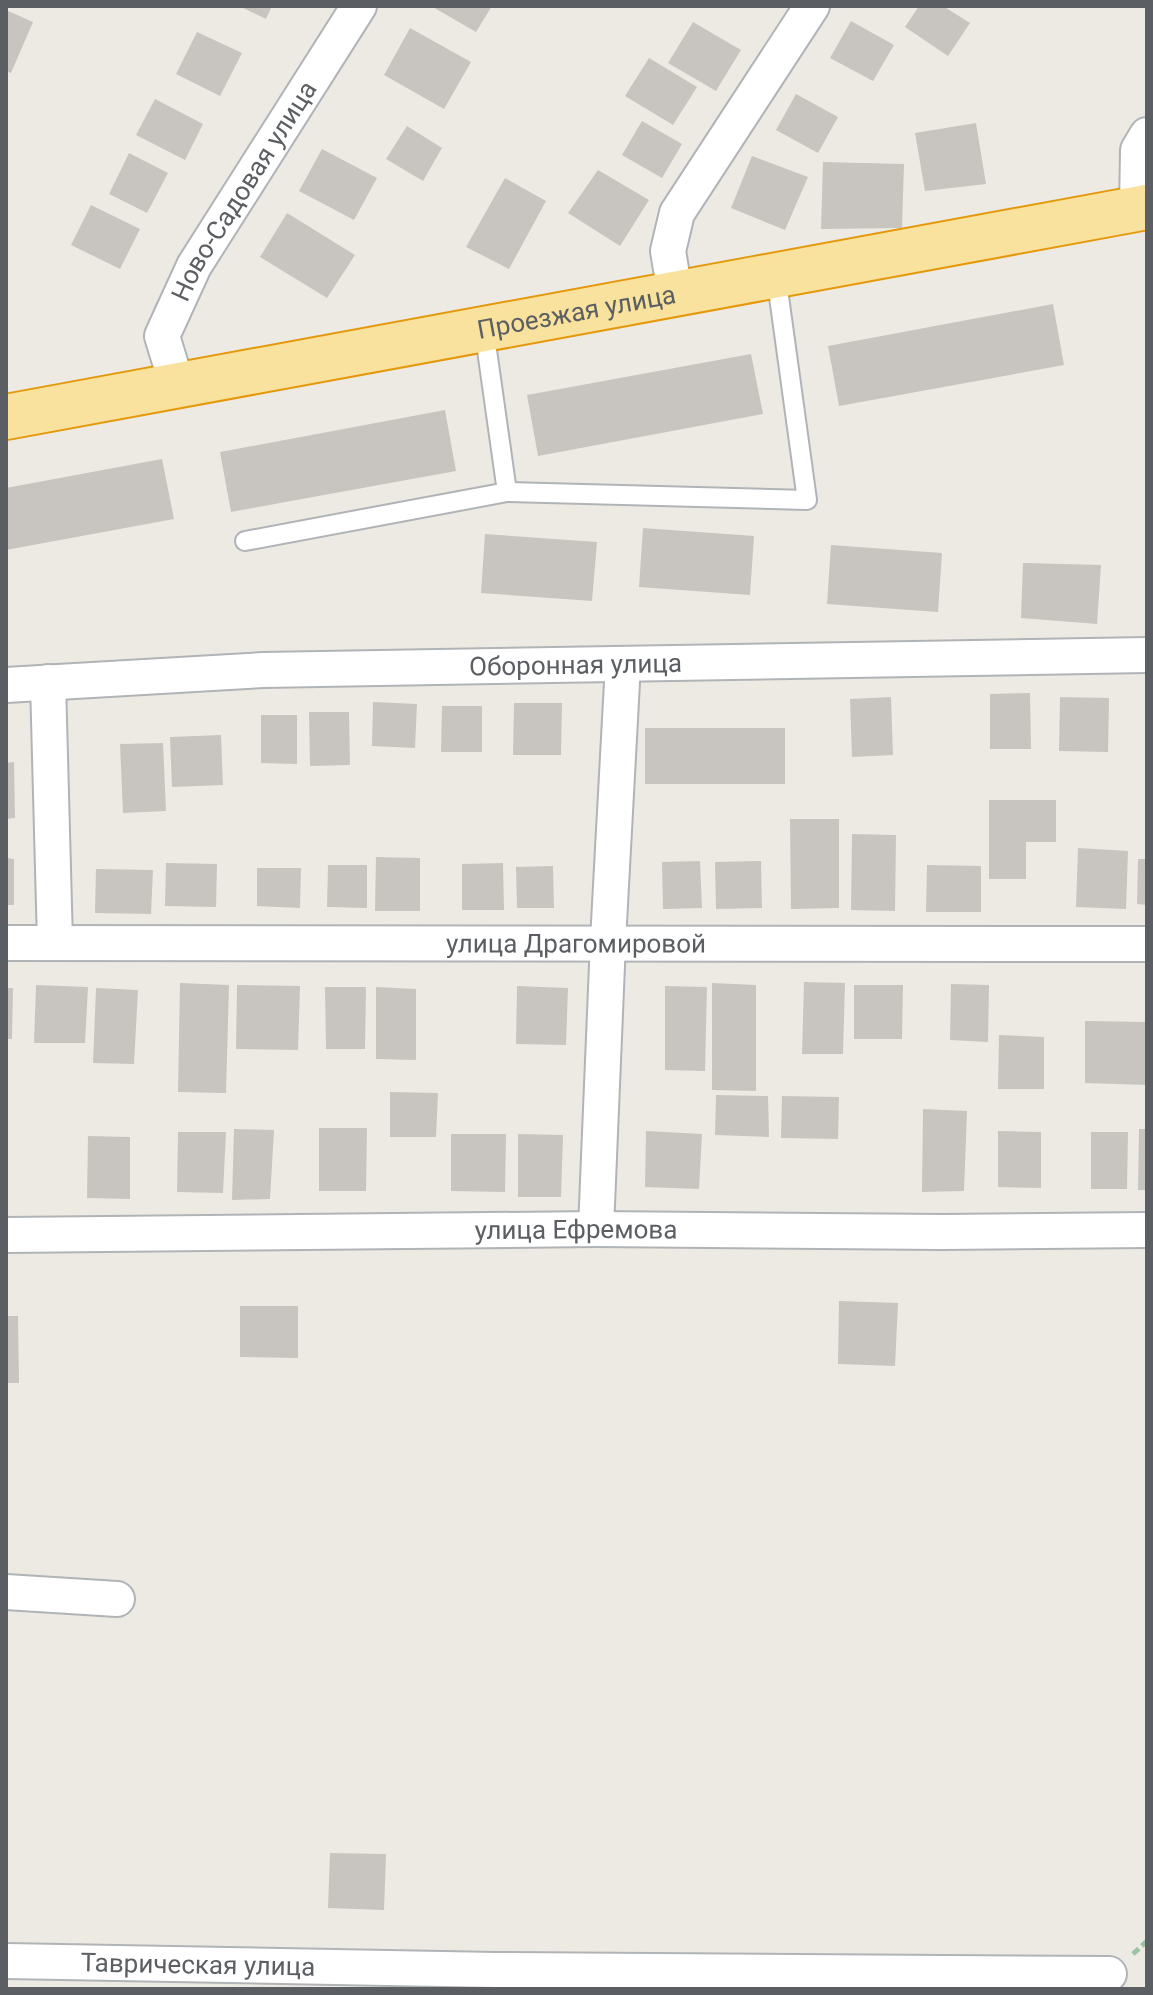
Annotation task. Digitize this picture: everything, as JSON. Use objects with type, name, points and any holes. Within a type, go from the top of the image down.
[{"type":"highway","name":"Проезжая улица","points":[[6,417],[1142,208]]},
{"type":"street","name":"Ново-Садовая улица","points":[[177,385],[162,336],[194,266],[359,6]]},
{"type":"street","points":[[675,293],[668,251],[677,213],[812,6]]},
{"type":"street","points":[[1142,208],[1138,150],[1147,135]]},
{"type":"street","name":"Оборонная улица","points":[[6,685],[263,670],[1147,655]]},
{"type":"street","points":[[596,1229],[623,664]]},
{"type":"street","points":[[48,682],[55,943]]},
{"type":"street","name":"улица Драгомировой","points":[[6,943],[608,941],[1147,944]]},
{"type":"street","name":"улица Ефремова","points":[[6,1235],[596,1229],[1147,1230]]},
{"type":"street","points":[[6,1592],[117,1599]]},
{"type":"street","name":"Таврическая улица","points":[[6,1961],[512,1970],[1109,1974]]},
{"type":"lane","points":[[245,541],[507,492],[807,500],[776,275]]},
{"type":"lane","points":[[484,329],[507,492]]},
{"type":"building","points":[[239,6],[272,6],[266,19]]},
{"type":"building","points":[[431,6],[492,6],[476,32]]},
{"type":"building","points":[[919,6],[943,6],[970,23],[948,56],[905,27]]},
{"type":"building","points":[[6,10],[33,22],[11,73],[6,71]]},
{"type":"building","points":[[851,21],[894,45],[873,81],[830,58]]},
{"type":"building","points":[[693,22],[741,50],[716,91],[668,63]]},
{"type":"building","points":[[410,28],[471,62],[444,109],[384,75]]},
{"type":"building","points":[[197,32],[242,53],[220,96],[176,74]]},
{"type":"building","points":[[649,58],[697,87],[673,125],[625,96]]},
{"type":"building","points":[[796,94],[838,117],[818,153],[776,130]]},
{"type":"building","points":[[155,99],[203,124],[185,160],[136,135]]},
{"type":"building","points":[[642,121],[682,144],[662,178],[622,155]]},
{"type":"building","points":[[976,123],[986,184],[925,191],[915,133]]},
{"type":"building","points":[[407,126],[442,148],[423,181],[386,159]]},
{"type":"building","points":[[322,149],[377,178],[354,220],[299,191]]},
{"type":"building","points":[[129,153],[168,173],[147,213],[109,194]]},
{"type":"building","points":[[752,156],[808,177],[785,230],[731,208]]},
{"type":"building","points":[[823,162],[904,164],[902,228],[821,229]]},
{"type":"building","points":[[598,170],[649,200],[620,246],[568,213]]},
{"type":"building","points":[[505,178],[546,201],[509,269],[466,247]]},
{"type":"building","points":[[91,205],[140,229],[120,269],[71,245]]},
{"type":"building","points":[[287,213],[355,255],[327,298],[260,257]]},
{"type":"building","points":[[1053,304],[1064,365],[839,406],[828,346]]},
{"type":"building","points":[[751,354],[763,414],[538,456],[527,395]]},
{"type":"building","points":[[445,410],[456,471],[231,512],[220,452]]},
{"type":"building","points":[[162,459],[174,519],[6,550],[6,488]]},
{"type":"building","points":[[643,528],[754,536],[750,595],[639,587]]},
{"type":"building","points":[[485,534],[597,542],[592,601],[481,593]]},
{"type":"building","points":[[831,545],[942,553],[938,612],[827,604]]},
{"type":"building","points":[[1023,563],[1101,565],[1097,624],[1021,618]]},
{"type":"building","points":[[1030,693],[1031,749],[990,749],[990,694]]},
{"type":"building","points":[[891,697],[893,755],[852,757],[850,699]]},
{"type":"building","points":[[1060,697],[1109,698],[1108,752],[1059,751]]},
{"type":"building","points":[[373,702],[417,704],[415,748],[372,746]]},
{"type":"building","points":[[514,703],[562,703],[561,755],[513,755]]},
{"type":"building","points":[[442,706],[482,706],[482,752],[441,752]]},
{"type":"building","points":[[309,712],[349,712],[350,765],[310,766]]},
{"type":"building","points":[[261,715],[297,715],[297,764],[261,763]]},
{"type":"building","points":[[645,728],[785,728],[785,784],[645,784]]},
{"type":"building","points":[[221,735],[223,785],[172,787],[170,737]]},
{"type":"building","points":[[163,743],[166,811],[123,813],[120,744]]},
{"type":"building","points":[[14,762],[15,818],[6,819],[6,763]]},
{"type":"building","points":[[989,800],[1056,800],[1056,842],[1026,842],[1026,879],[989,879]]},
{"type":"building","points":[[790,819],[839,819],[839,908],[791,909]]},
{"type":"building","points":[[852,834],[896,835],[895,911],[851,910]]},
{"type":"building","points":[[1078,848],[1128,851],[1126,909],[1076,907]]},
{"type":"building","points":[[376,857],[420,858],[420,911],[375,911]]},
{"type":"building","points":[[6,858],[14,859],[14,905],[6,905]]},
{"type":"building","points":[[1138,859],[1147,859],[1147,905],[1137,904]]},
{"type":"building","points":[[700,861],[702,908],[663,909],[662,862]]},
{"type":"building","points":[[761,861],[762,908],[716,909],[715,862]]},
{"type":"building","points":[[166,863],[217,864],[216,907],[165,906]]},
{"type":"building","points":[[503,863],[504,910],[462,910],[462,864]]},
{"type":"building","points":[[328,865],[367,865],[367,908],[327,907]]},
{"type":"building","points":[[927,865],[981,866],[981,912],[926,912]]},
{"type":"building","points":[[553,866],[554,908],[517,908],[516,867]]},
{"type":"building","points":[[257,868],[301,868],[300,908],[257,906]]},
{"type":"building","points":[[96,869],[153,870],[151,914],[95,913]]},
{"type":"building","points":[[804,982],[845,983],[843,1054],[802,1054]]},
{"type":"building","points":[[180,983],[229,985],[226,1093],[178,1092]]},
{"type":"building","points":[[712,983],[756,985],[756,1091],[712,1090]]},
{"type":"building","points":[[951,984],[989,985],[988,1042],[950,1040]]},
{"type":"building","points":[[36,985],[88,987],[85,1043],[34,1043]]},
{"type":"building","points":[[237,985],[300,986],[298,1050],[236,1049]]},
{"type":"building","points":[[854,985],[903,985],[902,1039],[854,1039]]},
{"type":"building","points":[[517,986],[568,988],[566,1045],[516,1044]]},
{"type":"building","points":[[665,986],[707,987],[705,1071],[665,1070]]},
{"type":"building","points":[[325,987],[366,987],[365,1049],[326,1049]]},
{"type":"building","points":[[376,987],[416,989],[416,1060],[376,1059]]},
{"type":"building","points":[[6,988],[13,988],[12,1039],[6,1039]]},
{"type":"building","points":[[96,988],[138,990],[134,1064],[93,1063]]},
{"type":"building","points":[[1085,1021],[1147,1022],[1147,1085],[1085,1083]]},
{"type":"building","points":[[999,1035],[1044,1037],[1044,1089],[998,1089]]},
{"type":"building","points":[[390,1092],[438,1093],[436,1137],[390,1137]]},
{"type":"building","points":[[716,1095],[768,1096],[769,1137],[715,1135]]},
{"type":"building","points":[[782,1096],[839,1097],[838,1139],[781,1138]]},
{"type":"building","points":[[923,1109],[967,1111],[964,1191],[922,1192]]},
{"type":"building","points":[[319,1128],[367,1128],[366,1191],[319,1191]]},
{"type":"building","points":[[234,1129],[274,1130],[270,1199],[232,1200]]},
{"type":"building","points":[[1139,1129],[1147,1129],[1147,1190],[1138,1190]]},
{"type":"building","points":[[646,1131],[702,1134],[699,1189],[645,1187]]},
{"type":"building","points":[[998,1131],[1041,1132],[1041,1188],[998,1187]]},
{"type":"building","points":[[178,1132],[226,1132],[223,1193],[177,1192]]},
{"type":"building","points":[[1091,1132],[1128,1132],[1127,1189],[1091,1189]]},
{"type":"building","points":[[451,1134],[506,1134],[505,1192],[451,1191]]},
{"type":"building","points":[[518,1134],[563,1135],[561,1197],[518,1197]]},
{"type":"building","points":[[88,1136],[130,1137],[130,1199],[87,1198]]},
{"type":"building","points":[[839,1301],[898,1303],[895,1366],[838,1364]]},
{"type":"building","points":[[240,1306],[298,1306],[298,1358],[240,1357]]},
{"type":"building","points":[[6,1316],[18,1316],[19,1383],[6,1383]]},
{"type":"building","points":[[330,1853],[386,1854],[384,1910],[328,1908]]}]
